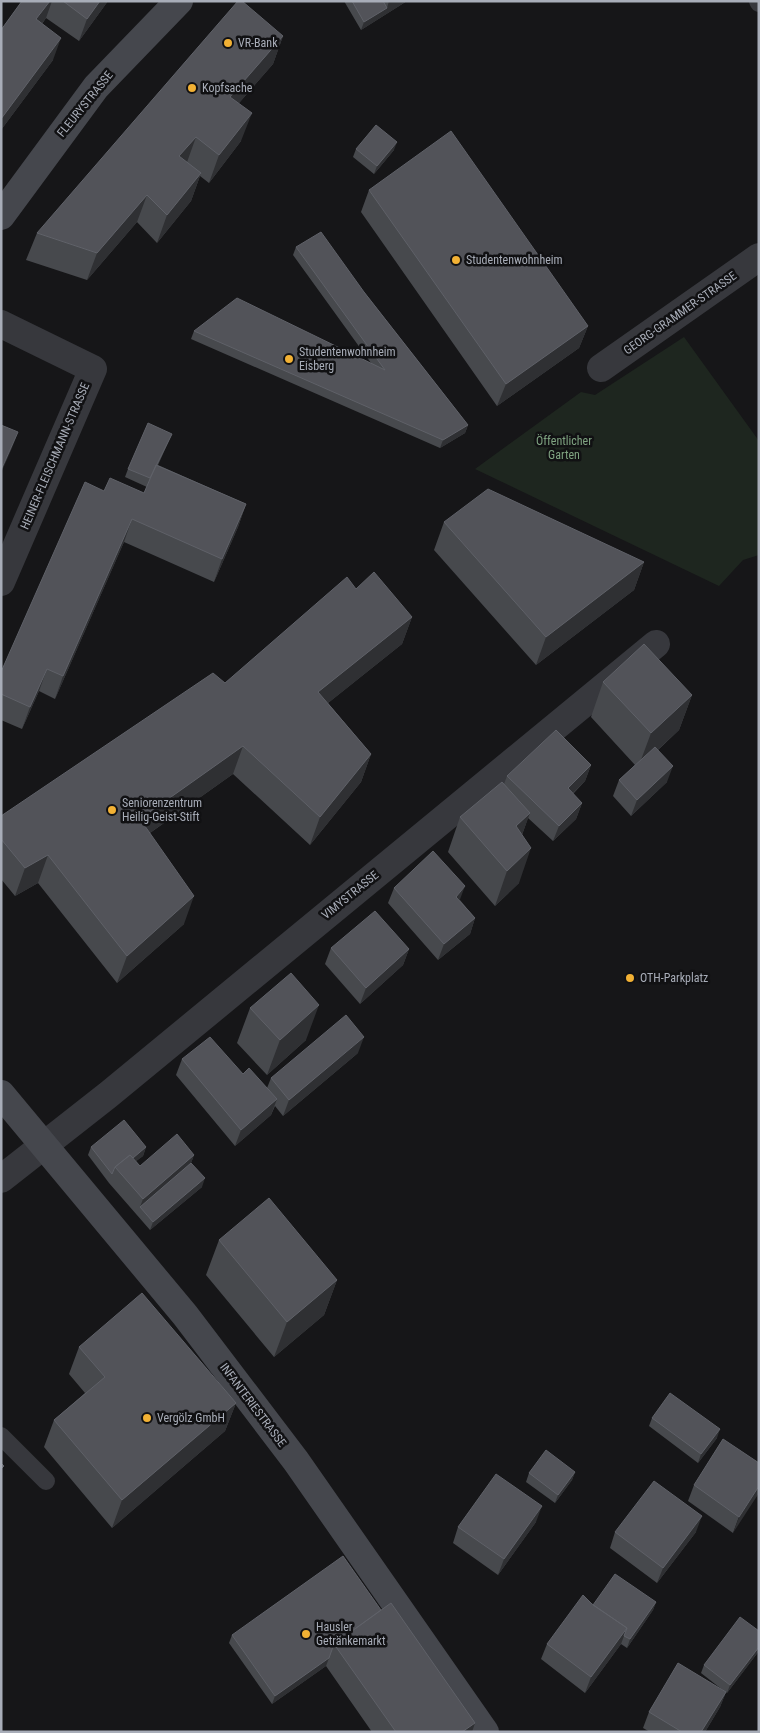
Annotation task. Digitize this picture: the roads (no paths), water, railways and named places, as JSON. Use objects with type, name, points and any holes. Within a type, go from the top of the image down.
[{"type":"street","name":"FLEURYSTRASSE","points":[[1,216],[96,87],[179,1]]},
{"type":"street","name":"GEORG-GRAMMER-STRASSE","points":[[601,368],[759,257]]},
{"type":"street","name":"HEINER-FLEISCHMANN-STRASSE","points":[[1,324],[93,369],[1,582]]},
{"type":"street","name":"VIMYSTRASSE","points":[[1,1179],[108,1095],[656,644]]},
{"type":"street","name":"INFANTERIESTRASSE","points":[[1,1094],[185,1315],[284,1446],[485,1732]]},
{"type":"lane","points":[[1,1436],[46,1481]]},
{"type":"place","name":"VR-Bank","points":[[228,43]]},
{"type":"place","name":"Kopfsache","points":[[192,88]]},
{"type":"place","name":"Studentenwohnheim","points":[[456,260]]},
{"type":"place","name":"Studentenwohnheim Eisberg","points":[[289,359]]},
{"type":"place","name":"Seniorenzentrum Heilig-Geist-Stift","points":[[112,810]]},
{"type":"place","name":"OTH-Parkplatz","points":[[630,978]]},
{"type":"place","name":"Vergölz GmbH","points":[[147,1418]]},
{"type":"place","name":"Hausler Getränkemarkt","points":[[306,1634]]},
{"type":"park label","name":"Öffentlicher Garten","points":[[564,448]]}]
